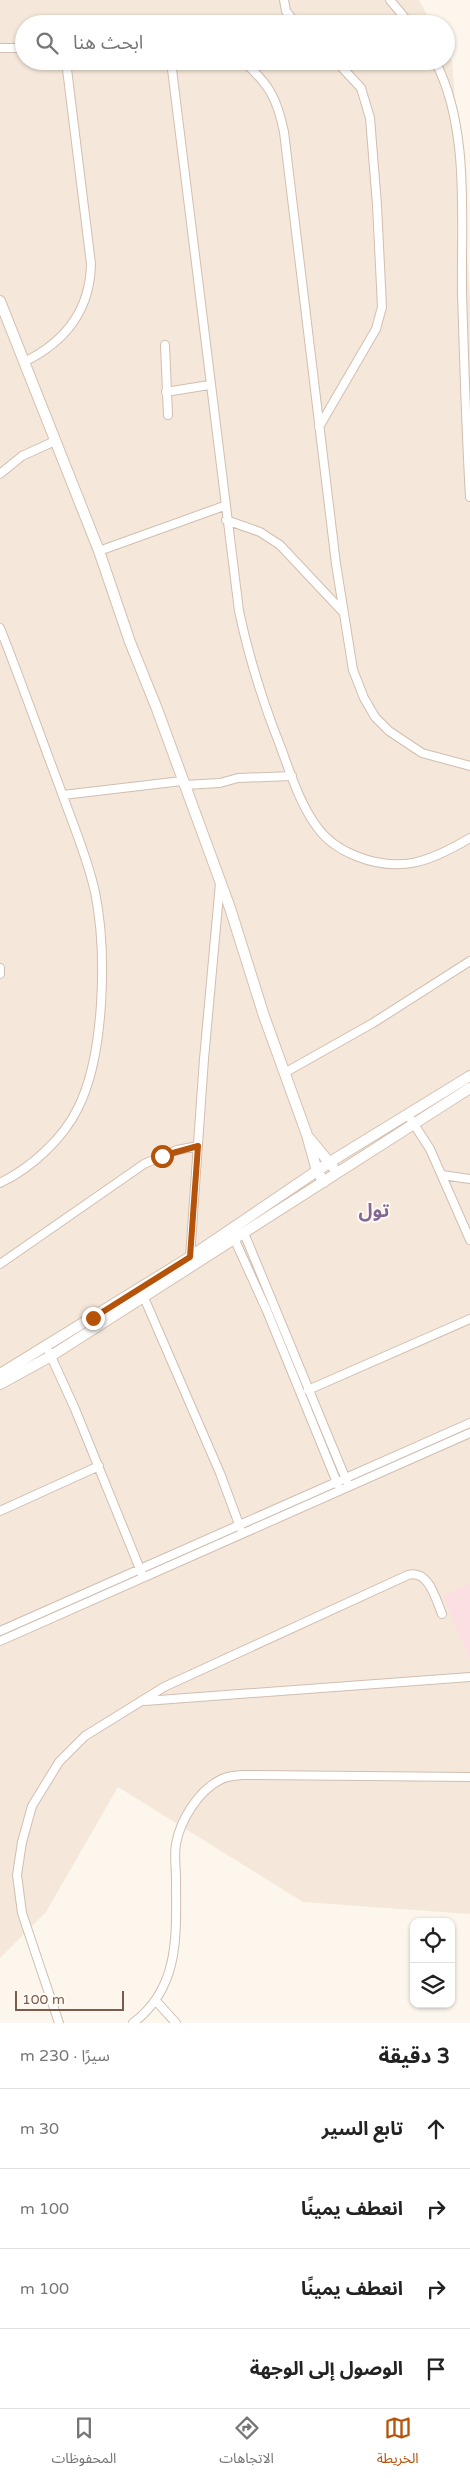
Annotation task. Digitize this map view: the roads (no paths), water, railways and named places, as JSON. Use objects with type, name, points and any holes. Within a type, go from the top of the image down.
[{"type":"street","points":[[284,0],[286,11],[289,15]]},
{"type":"street","points":[[390,0],[402,15]]},
{"type":"street","points":[[0,48],[15,48]]},
{"type":"street","points":[[24,362],[52,347],[64,334],[78,315],[91,281],[91,264],[67,70]]},
{"type":"street","points":[[171,70],[224,506],[239,611],[260,693],[292,776],[307,810],[318,828],[343,851],[368,861],[397,866],[420,862],[441,854],[470,838]]},
{"type":"street","points":[[253,70],[262,78],[276,100],[282,125],[342,611],[353,670],[364,698],[375,717],[390,731],[422,753],[470,766]]},
{"type":"street","points":[[319,427],[376,329],[382,307],[378,214],[370,118],[360,88],[344,70]]},
{"type":"street","points":[[439,70],[447,86],[460,131],[470,497]]},
{"type":"street","points":[[0,301],[99,551],[220,881],[264,1016],[286,1072],[317,1170],[324,1182]]},
{"type":"street","points":[[164,344],[168,415]]},
{"type":"street","points":[[166,392],[209,385]]},
{"type":"street","points":[[0,474],[22,456],[55,441]]},
{"type":"street","points":[[99,551],[224,506]]},
{"type":"street","points":[[226,520],[255,530],[280,545],[342,611]]},
{"type":"street","points":[[0,628],[92,882],[100,924],[102,966],[96,1047],[92,1067],[77,1111],[46,1149],[30,1164],[0,1183]]},
{"type":"street","points":[[62,796],[183,783],[220,783],[238,778],[292,776]]},
{"type":"street","points":[[190,1257],[220,881]]},
{"type":"street","points":[[286,1072],[373,1023],[470,962]]},
{"type":"street","points":[[0,968],[0,974]]},
{"type":"street","points":[[142,1292],[190,1257],[232,1235],[244,1233],[324,1182],[470,1076]]},
{"type":"street","points":[[0,1384],[232,1235],[317,1170],[470,1088]]},
{"type":"street","points":[[411,1119],[442,1175],[470,1240]]},
{"type":"street","points":[[307,1135],[337,1173]]},
{"type":"street","points":[[0,1264],[144,1164],[177,1150],[198,1146]]},
{"type":"street","points":[[442,1175],[470,1179]]},
{"type":"street","points":[[244,1233],[338,1486]]},
{"type":"street","points":[[232,1235],[284,1343]]},
{"type":"street","points":[[142,1292],[220,1473],[240,1527]]},
{"type":"street","points":[[308,1390],[470,1319]]},
{"type":"street","points":[[0,1374],[49,1352]]},
{"type":"street","points":[[49,1352],[99,1466],[144,1578]]},
{"type":"street","points":[[292,1363],[308,1390],[347,1482]]},
{"type":"street","points":[[0,1632],[347,1482],[470,1423]]},
{"type":"street","points":[[347,1482],[470,1433]]},
{"type":"street","points":[[0,1511],[99,1466]]},
{"type":"street","points":[[0,1641],[144,1578],[338,1486]]},
{"type":"street","points":[[59,2023],[20,1904],[18,1859],[32,1806],[48,1778],[73,1747],[103,1724],[164,1687],[412,1574],[418,1575],[429,1583],[442,1614]]},
{"type":"street","points":[[143,1701],[470,1677]]},
{"type":"street","points":[[133,2023],[157,2002],[168,1976],[174,1947],[176,1844],[189,1813],[197,1799],[209,1786],[222,1778],[242,1775],[470,1777]]},
{"type":"street","points":[[157,2002],[176,2023]]},
{"type":"district","name":"تول","points":[[374,1210]]}]
